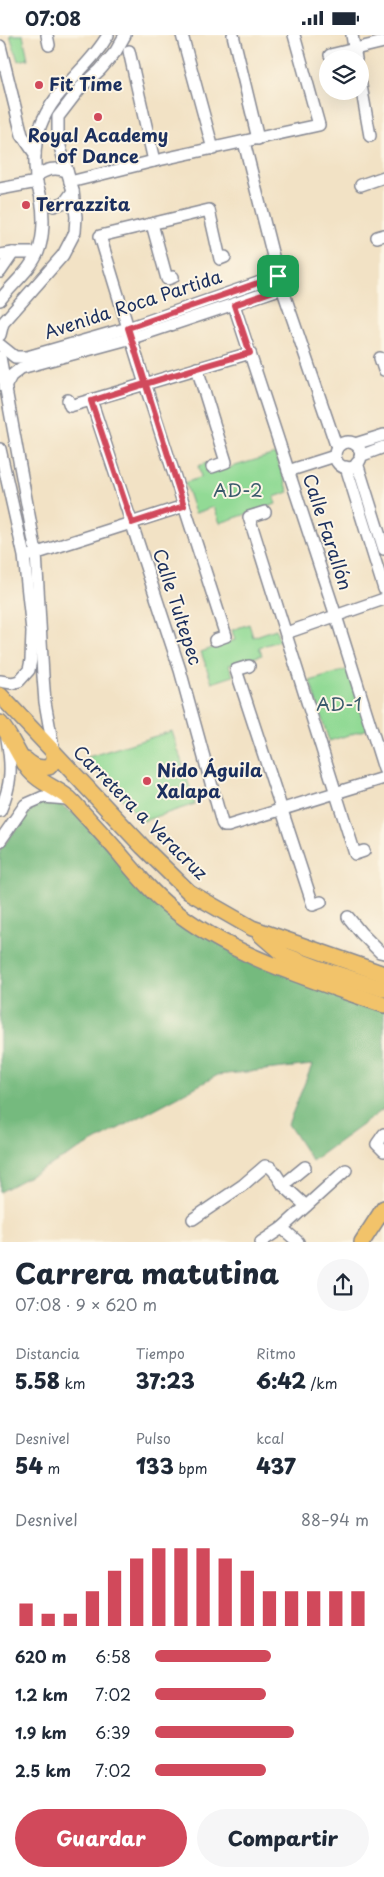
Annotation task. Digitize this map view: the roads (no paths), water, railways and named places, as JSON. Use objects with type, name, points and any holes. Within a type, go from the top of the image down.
[{"type":"main road","name":"Carretera a Veracruz","points":[[0,695],[189,893],[252,928],[384,975]]},
{"type":"main road","points":[[3,726],[19,755],[37,778],[71,800],[142,881],[170,907],[228,945],[325,985],[384,1005]]},
{"type":"main road","points":[[19,755],[35,767],[42,769],[49,767],[54,761],[54,753]]},
{"type":"main road","points":[[94,825],[120,845],[126,844],[128,840],[127,830]]},
{"type":"main road","points":[[252,928],[284,955],[384,989]]},
{"type":"main road","points":[[270,963],[321,969]]},
{"type":"main road","points":[[362,1242],[384,1208]]},
{"type":"street","points":[[0,300],[22,276],[38,253],[42,234],[42,200],[36,179],[35,154],[40,127],[55,98],[103,45],[108,35]]},
{"type":"street","points":[[0,335],[3,323],[63,255],[75,232],[76,217],[70,181],[58,140],[58,117],[81,87],[100,70],[116,51],[125,35]]},
{"type":"street","points":[[182,35],[213,149]]},
{"type":"street","points":[[233,35],[258,139]]},
{"type":"street","points":[[70,181],[319,125],[294,35]]},
{"type":"street","points":[[352,35],[354,50]]},
{"type":"street","points":[[365,50],[384,42]]},
{"type":"street","points":[[0,46],[22,135],[35,154]]},
{"type":"street","points":[[129,51],[154,161]]},
{"type":"street","points":[[364,100],[370,135]]},
{"type":"street","points":[[244,142],[278,276],[338,463],[350,467],[359,459],[384,447]]},
{"type":"street","points":[[0,189],[36,179],[45,170],[54,168],[70,181]]},
{"type":"street","points":[[361,185],[384,177]]},
{"type":"street","points":[[42,200],[54,206],[65,202],[70,181]]},
{"type":"street","points":[[215,640],[226,636],[100,237],[209,210],[220,259],[225,257]]},
{"type":"street","points":[[152,224],[167,279],[173,277]]},
{"type":"street","points":[[0,272],[13,253]]},
{"type":"street","points":[[0,255],[38,253]]},
{"type":"street","name":"Avenida Roca Partida","points":[[5,387],[11,376],[21,369],[130,333],[278,276]]},
{"type":"street","name":"Avenida Roca Partida","points":[[0,345],[15,357],[27,357],[130,333],[234,305],[282,288]]},
{"type":"street","name":"Calle Farallón","points":[[234,305],[384,769]]},
{"type":"street","points":[[68,400],[70,406],[91,401],[250,353]]},
{"type":"street","points":[[0,362],[36,553],[32,577],[32,631],[29,671],[19,681],[12,683],[0,681]]},
{"type":"street","points":[[197,368],[226,462],[212,467]]},
{"type":"street","name":"Calle Tultepec","points":[[91,401],[180,670],[222,823],[228,827],[281,811]]},
{"type":"street","points":[[355,445],[384,435]]},
{"type":"street","points":[[288,471],[336,452],[344,443],[352,442],[358,447],[359,459],[384,549]]},
{"type":"street","points":[[0,449],[24,556],[32,577],[45,702],[54,753]]},
{"type":"street","points":[[346,467],[384,589]]},
{"type":"street","points":[[24,556],[184,506]]},
{"type":"street","points":[[265,512],[249,517],[355,854],[364,851]]},
{"type":"street","points":[[286,633],[384,599]]},
{"type":"street","points":[[249,666],[236,670],[312,905],[321,902]]},
{"type":"street","points":[[0,811],[8,794],[11,774],[11,759],[3,726]]},
{"type":"street","points":[[281,811],[384,778]]},
{"type":"street","points":[[0,841],[25,805],[43,797],[71,800]]},
{"type":"street","points":[[348,917],[380,952],[384,953]]},
{"type":"street","points":[[384,1134],[377,1144],[384,1151]]},
{"type":"street","points":[[192,1219],[243,1185],[265,1166],[270,1167],[283,1185],[306,1206]]},
{"type":"street","points":[[283,1185],[305,1167]]},
{"type":"street","points":[[261,1242],[282,1227],[346,1171]]},
{"type":"street","points":[[282,1227],[298,1242]]},
{"type":"place","name":"Fit Time","points":[[39,85]]},
{"type":"place","name":"Royal Academy of Dance","points":[[98,117]]},
{"type":"place","name":"Terrazzita","points":[[26,205]]},
{"type":"place","name":"Nido Águila Xalapa","points":[[147,781]]},
{"type":"park label","name":"AD-2","points":[[238,491]]},
{"type":"park label","name":"AD-1","points":[[339,705]]}]
